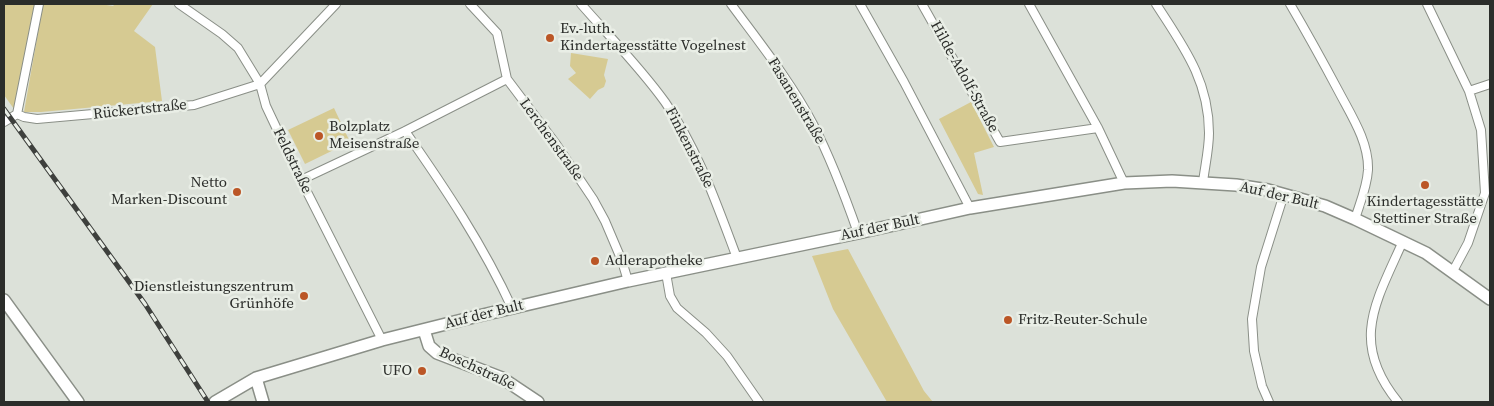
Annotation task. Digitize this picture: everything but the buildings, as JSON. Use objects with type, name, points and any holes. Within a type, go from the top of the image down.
[{"type":"street","points":[[4,122],[18,110],[40,4]]},
{"type":"street","name":"Feldstraße","points":[[179,4],[222,34],[238,48],[260,84],[266,106],[301,180],[382,340]]},
{"type":"street","points":[[260,84],[336,4]]},
{"type":"street","name":"Lerchenstraße","points":[[470,4],[496,34],[507,79],[565,156],[593,199],[605,221],[622,261],[628,281]]},
{"type":"street","name":"Finkenstraße","points":[[581,4],[665,102],[679,123],[714,197],[736,258]]},
{"type":"street","name":"Fasanenstraße","points":[[731,4],[775,63],[812,123],[844,192],[858,233]]},
{"type":"street","points":[[860,4],[970,208]]},
{"type":"street","name":"Hilde-Adolf-Straße","points":[[922,4],[1000,142],[1098,128]]},
{"type":"street","points":[[1029,4],[1098,128],[1124,183]]},
{"type":"street","points":[[1156,4],[1188,55],[1205,92],[1209,133],[1203,182]]},
{"type":"street","points":[[1290,4],[1315,45],[1365,148],[1368,170],[1363,195],[1355,219]]},
{"type":"street","points":[[1428,4],[1470,91],[1481,130],[1488,193],[1468,243],[1453,271]]},
{"type":"street","points":[[301,180],[405,131],[507,79]]},
{"type":"street","name":"Rückertstraße","points":[[18,110],[24,117],[37,120],[194,105],[260,84]]},
{"type":"street","points":[[1470,91],[1490,84]]},
{"type":"street","points":[[405,131],[445,188],[476,237],[512,308]]},
{"type":"street","name":"Auf der Bult","points":[[215,402],[256,378],[382,340],[512,308],[628,281],[970,208],[1124,183],[1157,181],[1236,185],[1284,194],[1325,206],[1404,241],[1426,253],[1490,299]]},
{"type":"street","points":[[1269,402],[1262,386],[1254,351],[1252,319],[1260,267],[1284,194]]},
{"type":"street","points":[[1398,402],[1389,391],[1376,365],[1370,338],[1373,310],[1404,241]]},
{"type":"street","points":[[666,273],[670,296],[677,308],[706,333],[727,356],[759,402]]},
{"type":"street","points":[[4,300],[78,402]]},
{"type":"street","name":"Boschstraße","points":[[424,330],[429,346],[437,353],[502,378],[538,402]]},
{"type":"street","points":[[256,378],[263,402]]},
{"type":"shaded area","points":[[4,4],[36,4],[14,109],[4,95]]},
{"type":"shaded area","points":[[43,4],[100,4],[113,6],[115,4],[153,4],[134,31],[155,47],[162,101],[24,112]]},
{"type":"shaded area","points":[[571,53],[608,59],[604,75],[606,81],[604,87],[598,90],[590,99],[568,79],[576,73],[570,66]]},
{"type":"shaded area","points":[[971,102],[994,147],[974,153],[983,195],[978,194],[939,119]]},
{"type":"shaded area","name":"Bolzplatz Meisenstraße","points":[[334,108],[350,142],[305,164],[288,130]]},
{"type":"shaded area","points":[[848,249],[924,391],[933,402],[887,402],[833,309],[812,256]]},
{"type":"railway","points":[[4,109],[145,304],[208,402]]},
{"type":"place","name":"Ev.-luth. Kindertagesstätte Vogelnest","points":[[550,38]]},
{"type":"place","name":"Bolzplatz Meisenstraße","points":[[319,136]]},
{"type":"place","name":"Kindertagesstätte Stettiner Straße","points":[[1425,185]]},
{"type":"place","name":"Netto Marken-Discount","points":[[237,192]]},
{"type":"place","name":"Adlerapotheke","points":[[595,261]]},
{"type":"place","name":"Dienstleistungszentrum Grünhöfe","points":[[304,296]]},
{"type":"place","name":"Fritz-Reuter-Schule","points":[[1008,320]]},
{"type":"place","name":"UFO","points":[[422,371]]}]
